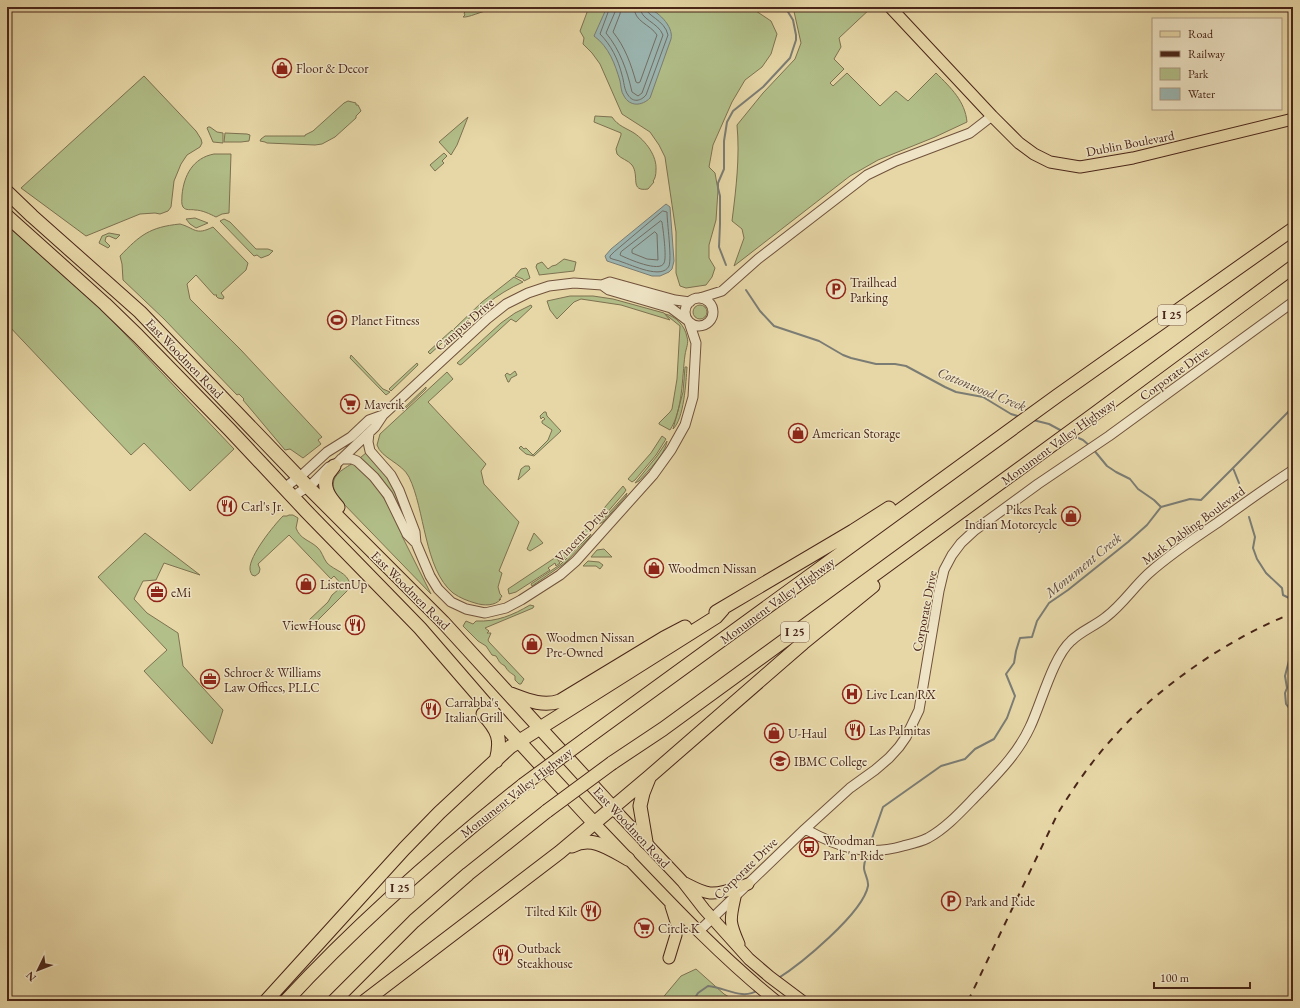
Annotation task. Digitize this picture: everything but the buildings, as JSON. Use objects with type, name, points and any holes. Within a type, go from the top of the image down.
[{"type":"highway","name":"East Woodmen Road","points":[[7,192],[145,316],[298,477],[387,564],[458,637],[613,808]]},
{"type":"highway","name":"East Woodmen Road","points":[[7,216],[138,336],[229,429],[420,628],[519,741],[594,823]]},
{"type":"highway","name":"Monument Valley Highway","points":[[286,1001],[312,972],[390,897],[457,838],[523,785],[1057,396],[1293,229]]},
{"type":"highway","points":[[28,235],[42,240],[80,270],[89,272],[94,270]]},
{"type":"highway","name":"Monument Valley Highway","points":[[334,1001],[414,921],[468,874],[547,811],[670,724],[1293,267]]},
{"type":"highway","points":[[337,462],[328,476],[326,483],[329,496],[383,553],[387,564]]},
{"type":"highway","points":[[509,693],[540,703],[560,701],[664,638],[723,609],[853,531],[903,499],[950,474]]},
{"type":"highway","points":[[365,1001],[560,852],[650,777],[803,643],[929,542],[977,500]]},
{"type":"highway","points":[[266,1001],[404,849],[439,813],[510,747],[716,617],[723,609]]},
{"type":"highway","points":[[454,668],[460,686],[492,723],[497,732],[499,746],[496,760]]},
{"type":"highway","points":[[646,842],[640,806],[643,793],[650,777]]},
{"type":"highway","points":[[560,852],[577,843],[592,841],[628,858]]},
{"type":"main road","name":"Dublin Boulevard","points":[[890,7],[1019,143],[1034,154],[1050,162],[1080,167],[1133,158],[1293,119]]},
{"type":"main road","name":"East Woodmen Road","points":[[613,808],[683,882],[712,918],[749,959],[802,1001]]},
{"type":"main road","name":"East Woodmen Road","points":[[594,823],[698,932],[776,1001]]},
{"type":"main road","points":[[683,882],[702,891],[711,893],[722,892],[748,884]]},
{"type":"main road","points":[[735,897],[731,924],[741,950]]},
{"type":"main road","points":[[669,958],[678,926],[670,902]]},
{"type":"street","points":[[722,291],[690,302],[685,310],[688,321],[695,326],[706,325],[711,320],[713,310],[722,291],[742,272],[867,175],[896,161],[970,133],[992,116]]},
{"type":"street","name":"Campus Drive","points":[[288,492],[308,487],[369,433],[378,424],[383,415],[487,319],[506,304],[528,293],[549,286],[574,284],[602,285],[610,282],[675,300],[690,302]]},
{"type":"street","name":"Campus Drive","points":[[602,285],[609,290],[673,309],[688,321]]},
{"type":"street","points":[[700,298],[710,303],[713,310]]},
{"type":"street","name":"Corporate Drive","points":[[698,932],[850,788],[889,758],[910,731],[919,710],[944,570],[961,543],[975,530],[1038,484],[1109,436],[1293,302]]},
{"type":"street","name":"Vincent Drive","points":[[369,433],[368,443],[370,451],[399,490],[415,532],[416,543],[430,576],[438,589],[450,602],[470,611],[485,613],[506,608],[560,575],[576,561],[653,475],[674,445],[685,425],[693,397],[696,343],[688,321]]},
{"type":"street","name":"Vincent Drive","points":[[696,343],[706,325]]},
{"type":"street","name":"Campus Drive","points":[[288,492],[298,477],[327,452],[348,439],[369,420],[383,415]]},
{"type":"street","name":"Vincent Drive","points":[[337,462],[352,459],[357,461],[374,477],[388,496],[406,534],[416,543]]},
{"type":"street","name":"Mark Dabling Boulevard","points":[[805,829],[827,841],[858,850],[876,851],[895,848],[927,839],[953,819],[1014,755],[1030,726],[1059,655],[1071,641],[1106,618],[1148,574],[1188,542],[1293,470]]},
{"type":"green space","points":[[470,7],[491,7],[490,10],[463,17],[465,15],[464,13]]},
{"type":"green space","points":[[589,7],[750,7],[771,21],[777,34],[771,54],[762,67],[745,80],[732,102],[713,145],[709,167],[715,173],[718,190],[716,220],[709,245],[709,258],[715,268],[712,277],[706,285],[686,288],[680,286],[676,273],[676,232],[665,157],[650,132],[622,114],[600,64],[583,44],[584,38],[580,31]]},
{"type":"green space","points":[[793,7],[872,7],[839,38],[841,47],[834,59],[844,69],[830,83],[833,86],[847,73],[880,106],[896,91],[908,101],[936,73],[960,101],[966,114],[967,122],[935,137],[878,160],[850,176],[734,266],[744,238],[742,229],[732,221],[738,161],[737,125],[763,93],[795,59],[801,43]]},
{"type":"green space","points":[[144,76],[196,131],[202,143],[200,147],[187,155],[181,164],[174,181],[171,207],[168,211],[160,214],[140,214],[86,236],[21,188]]},
{"type":"green space","points":[[348,101],[356,103],[361,111],[356,118],[335,137],[322,144],[267,143],[260,141],[265,136],[305,136]]},
{"type":"green space","points":[[595,116],[612,117],[619,125],[638,136],[650,149],[655,159],[656,175],[653,181],[654,182],[648,189],[642,189],[637,186],[632,165],[617,154],[616,149],[621,133],[594,122]]},
{"type":"green space","points":[[468,117],[457,145],[451,155],[439,142]]},
{"type":"green space","points":[[208,127],[217,132],[223,133],[223,143],[213,142],[207,128]]},
{"type":"green space","points":[[225,133],[250,135],[249,141],[224,142]]},
{"type":"green space","points":[[444,153],[447,156],[442,161],[444,163],[435,171],[430,165]]},
{"type":"green space","points":[[214,154],[231,154],[229,213],[216,217],[206,212],[186,209],[182,206],[183,188],[187,174],[200,159]]},
{"type":"green space","points":[[195,218],[208,223],[196,228],[186,219]]},
{"type":"green space","points":[[224,219],[230,222],[256,249],[268,249],[273,251],[269,255],[261,258],[257,255],[254,256],[220,221]]},
{"type":"green space","points":[[180,224],[199,231],[207,230],[213,227],[248,263],[246,270],[221,293],[224,297],[223,299],[218,298],[216,296],[217,295],[214,295],[196,275],[187,284],[190,299],[241,350],[322,437],[318,440],[321,444],[303,458],[290,449],[285,450],[243,400],[244,399],[239,394],[237,395],[164,319],[123,280],[120,256],[127,249],[146,233],[161,227]]},
{"type":"green space","points":[[7,225],[104,312],[234,449],[190,491],[144,443],[131,455],[7,324]]},
{"type":"green space","points":[[109,233],[120,235],[116,239],[109,236],[106,237],[105,241],[110,246],[108,248],[99,243],[102,236]]},
{"type":"green space","points":[[564,259],[576,262],[574,271],[539,275],[536,267],[537,264],[542,262],[548,269]]},
{"type":"green space","points":[[526,268],[530,278],[524,281],[523,279],[515,276],[521,269]]},
{"type":"green space","points":[[514,277],[523,282],[495,298],[455,331],[454,329],[482,302]]},
{"type":"green space","points":[[570,296],[593,296],[613,299],[664,313],[670,320],[621,305],[581,299],[574,302],[557,319],[550,310],[547,301]]},
{"type":"green space","points":[[531,305],[532,307],[516,322],[511,319],[462,364],[460,365],[457,363],[501,323],[515,313]]},
{"type":"green space","points":[[700,305],[705,307],[707,312],[705,317],[700,319],[695,317],[693,312],[695,307]]},
{"type":"green space","points":[[665,314],[673,317],[679,322],[686,333],[688,341],[680,403],[670,430],[659,423],[672,409],[677,379],[680,326]]},
{"type":"green space","points":[[452,330],[454,332],[430,354],[428,352]]},
{"type":"green space","points":[[351,355],[383,389],[390,392],[386,395],[350,358]]},
{"type":"green space","points":[[417,363],[418,365],[391,391],[389,389]]},
{"type":"green space","points":[[685,367],[687,367],[687,374],[682,409],[677,424],[673,429],[683,392]]},
{"type":"green space","points":[[515,371],[517,375],[511,378],[508,382],[505,375],[507,373],[510,375]]},
{"type":"green space","points":[[447,372],[453,379],[428,402],[486,464],[481,471],[484,484],[519,522],[499,571],[502,573],[498,587],[502,596],[499,600],[501,599],[496,603],[489,605],[482,605],[458,596],[453,593],[443,582],[436,569],[431,554],[419,505],[409,477],[402,468],[379,450],[377,445],[380,434]]},
{"type":"green space","points":[[426,387],[426,389],[403,411],[402,410]]},
{"type":"green space","points":[[546,412],[547,416],[561,431],[534,456],[526,454],[519,448],[521,446],[524,449],[526,448],[533,455],[548,440],[552,430],[542,423],[545,419],[543,417],[541,419],[540,416]]},
{"type":"green space","points":[[662,436],[666,439],[656,455],[632,482],[628,479],[651,453]]},
{"type":"green space","points":[[667,441],[666,446],[656,462],[639,481],[635,483],[657,456]]},
{"type":"green space","points":[[367,452],[389,478],[405,512],[400,513],[379,478],[360,458]]},
{"type":"green space","points":[[353,463],[361,468],[382,495],[399,526],[403,535],[402,536],[431,594],[340,500],[336,494],[333,484],[336,476]]},
{"type":"green space","points":[[525,466],[529,466],[530,469],[518,480],[521,469]]},
{"type":"green space","points":[[623,486],[626,490],[624,493],[599,522],[595,524],[593,521]]},
{"type":"green space","points":[[627,493],[603,522],[599,524]]},
{"type":"green space","points":[[293,515],[298,518],[296,528],[300,535],[319,549],[324,559],[330,566],[344,574],[350,584],[349,588],[339,588],[338,587],[341,584],[334,576],[331,579],[289,535],[258,564],[260,569],[259,573],[255,576],[252,575],[250,570],[253,556],[268,533],[279,520],[283,516]]},
{"type":"green space","points":[[587,528],[590,531],[588,534],[561,562],[557,556],[574,544]]},
{"type":"green space","points":[[145,533],[200,575],[164,563],[156,580],[143,581],[134,599],[147,613],[178,633],[183,666],[223,710],[212,744],[144,671],[167,650],[98,577]]},
{"type":"green space","points":[[534,533],[543,543],[530,551],[527,549]]},
{"type":"green space","points":[[591,534],[565,563],[532,586],[531,584],[561,564]]},
{"type":"green space","points":[[604,549],[612,557],[591,557],[597,550]]},
{"type":"green space","points":[[556,557],[560,563],[556,566],[555,563],[548,568],[550,570],[516,592],[509,594],[508,589]]},
{"type":"green space","points":[[588,561],[599,562],[603,565],[600,569],[596,566],[583,566]]},
{"type":"green space","points":[[339,589],[348,590],[312,626],[308,621]]},
{"type":"green space","points":[[530,605],[534,606],[533,608],[485,628],[489,631],[487,633],[491,633],[488,640],[489,642],[524,679],[521,684],[519,684],[515,680],[515,676],[500,663],[496,656],[492,655],[486,646],[478,641],[463,626],[466,621],[473,624],[476,621],[498,619],[517,612]]},
{"type":"green space","points":[[696,969],[724,994],[736,1001],[660,1001],[681,976]]},
{"type":"water","points":[[607,7],[645,7],[655,11],[664,19],[670,29],[671,39],[650,98],[643,103],[633,104],[627,100],[622,93],[620,81],[611,56],[604,45],[594,36]]},
{"type":"water","points":[[666,204],[670,207],[674,261],[672,269],[669,272],[660,276],[652,276],[607,261],[605,256],[611,249]]},
{"type":"waterway","name":"Cottonwood Creek","points":[[726,265],[719,247],[720,196],[718,183],[724,169],[724,141],[727,122],[733,111],[763,87],[790,58],[796,40],[796,35],[793,20],[785,7]]},
{"type":"waterway","name":"Cottonwood Creek","points":[[746,290],[760,311],[774,326],[819,341],[851,358],[876,364],[895,364],[906,366],[956,392],[983,397],[1011,414],[1021,417]]},
{"type":"waterway","name":"Monument Creek","points":[[869,847],[883,807],[941,766],[965,759],[975,749],[994,739],[1007,718],[1015,696],[1006,674],[1014,663],[1020,638],[1032,637],[1037,621],[1049,603],[1068,590],[1128,542],[1147,525],[1161,507],[1190,499],[1201,500],[1293,407]]},
{"type":"waterway","name":"Cottonwood Creek","points":[[1033,420],[1049,424],[1062,431]]},
{"type":"waterway","name":"Cottonwood Creek","points":[[1074,436],[1083,440],[1090,446]]},
{"type":"waterway","name":"Cottonwood Creek","points":[[1093,449],[1107,466],[1130,479],[1138,489],[1161,507]]},
{"type":"waterway","points":[[1233,468],[1239,483]]},
{"type":"waterway","points":[[1249,517],[1255,537],[1253,548],[1257,559],[1266,573],[1282,588],[1283,595],[1289,598],[1290,609],[1293,616]]},
{"type":"waterway","points":[[1293,645],[1285,676],[1287,688],[1285,693],[1286,704],[1289,708],[1290,720],[1293,725]]},
{"type":"waterway","name":"Monument Creek","points":[[777,979],[801,962],[830,937],[855,910],[864,897],[868,886],[864,868],[867,853]]},
{"type":"waterway","name":"Monument Creek","points":[[693,1001],[698,993],[708,986],[740,994],[752,993],[758,990]]},
{"type":"railway","points":[[968,1001],[1058,813],[1083,775],[1104,748],[1150,701],[1195,666],[1244,636],[1293,613]]},
{"type":"place","name":"Floor & Decor","points":[[282,68]]},
{"type":"place","name":"Trailhead Parking","points":[[836,289]]},
{"type":"place","name":"Planet Fitness","points":[[337,320]]},
{"type":"place","name":"Maverik","points":[[350,404]]},
{"type":"place","name":"American Storage","points":[[798,433]]},
{"type":"place","name":"Carl's Jr.","points":[[227,506]]},
{"type":"place","name":"Pikes Peak Indian Motorcycle","points":[[1071,516]]},
{"type":"place","name":"Woodmen Nissan","points":[[654,568]]},
{"type":"place","name":"ListenUp","points":[[306,584]]},
{"type":"place","name":"eMi","points":[[157,592]]},
{"type":"place","name":"ViewHouse","points":[[355,625]]},
{"type":"place","name":"Woodmen Nissan Pre-Owned","points":[[532,644]]},
{"type":"place","name":"Schroer & Williams Law Offices, PLLC","points":[[210,679]]},
{"type":"place","name":"Live Lean RX","points":[[852,694]]},
{"type":"place","name":"Carrabba's Italian Grill","points":[[431,709]]},
{"type":"place","name":"Las Palmitas","points":[[855,730]]},
{"type":"place","name":"U-Haul","points":[[774,733]]},
{"type":"place","name":"IBMC College","points":[[780,761]]},
{"type":"place","name":"Woodman Park 'n Ride","points":[[809,847]]},
{"type":"place","name":"Park and Ride","points":[[951,901]]},
{"type":"place","name":"Tilted Kilt","points":[[591,911]]},
{"type":"place","name":"Circle K","points":[[644,928]]},
{"type":"place","name":"Outback Steakhouse","points":[[503,955]]}]
